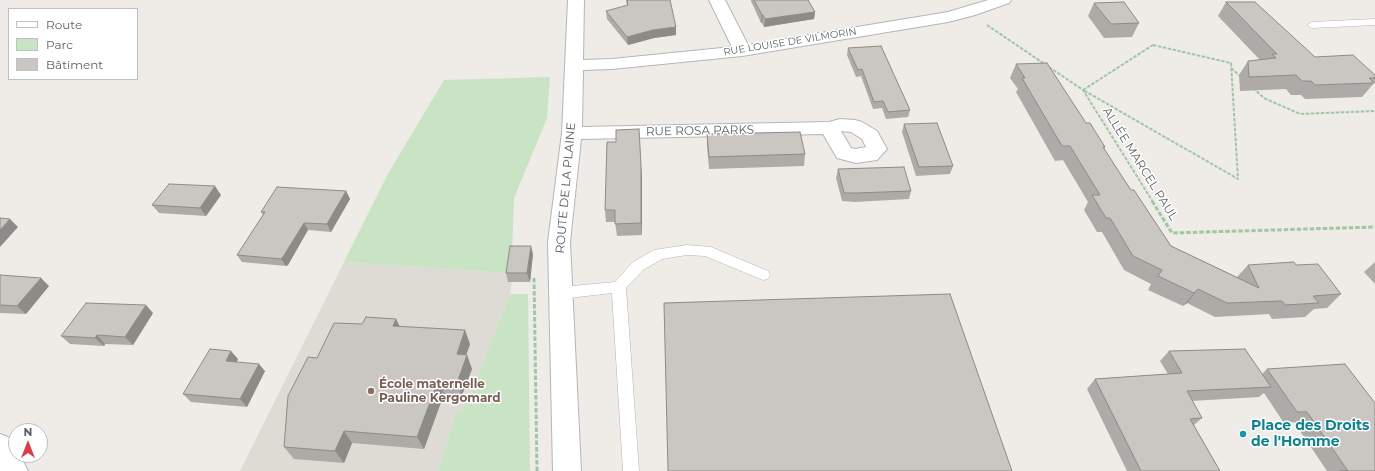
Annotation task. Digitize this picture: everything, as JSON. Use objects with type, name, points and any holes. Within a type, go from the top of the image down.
[{"type":"street","name":"ROUTE DE LA PLAINE","points":[[567,471],[559,242],[572,133],[576,0]]},
{"type":"street","points":[[717,0],[742,51]]},
{"type":"street","name":"RUE LOUISE DE VILMORIN","points":[[574,65],[612,64],[742,51],[948,17],[969,12],[1003,0]]},
{"type":"street","name":"RUE ROSA PARKS","points":[[572,133],[829,128]]},
{"type":"street","points":[[0,447],[14,471]]},
{"type":"lane","points":[[1312,24],[1375,22]]},
{"type":"lane","points":[[561,293],[619,287],[638,266],[659,254],[687,250],[706,251],[763,275]]},
{"type":"lane","points":[[619,287],[630,471]]},
{"type":"path","name":"ALLÉE MARCEL PAUL","points":[[969,12],[1083,90],[1172,233],[1375,227]]},
{"type":"path","points":[[1153,45],[1231,63],[1238,179],[1083,90],[1153,45]]},
{"type":"path","points":[[1231,68],[1242,78]]},
{"type":"path","points":[[1248,83],[1264,98],[1300,114],[1375,111]]},
{"type":"shaded area","points":[[344,262],[509,273],[512,282],[510,294],[464,411],[457,410],[438,471],[240,471]]},
{"type":"green space","points":[[550,77],[547,118],[514,198],[512,254],[509,273],[344,262],[389,172],[444,80]]},
{"type":"green space","points":[[510,294],[528,294],[530,471],[438,471],[457,410],[464,410]]},
{"type":"building","points":[[627,0],[670,0],[676,27],[653,30],[627,37],[606,11],[628,5]]},
{"type":"building","points":[[754,0],[808,0],[815,12],[765,19]]},
{"type":"building","points":[[1124,2],[1139,23],[1111,24],[1094,3]]},
{"type":"building","points":[[1226,2],[1255,2],[1315,57],[1353,55],[1375,75],[1375,78],[1369,78],[1374,83],[1315,85],[1311,81],[1302,81],[1296,75],[1249,77],[1248,61],[1276,58],[1272,54],[1277,54]]},
{"type":"building","points":[[881,46],[910,110],[888,112],[883,101],[874,102],[862,69],[858,70],[848,48]]},
{"type":"building","points":[[1047,63],[1086,123],[1090,123],[1105,147],[1103,147],[1123,178],[1131,190],[1134,190],[1171,246],[1259,288],[1248,265],[1294,262],[1296,265],[1318,264],[1341,294],[1313,296],[1319,303],[1285,305],[1282,301],[1227,303],[1198,289],[1194,293],[1158,276],[1162,270],[1133,256],[1110,218],[1106,218],[1092,195],[1100,195],[1070,146],[1062,146],[1022,78],[1025,78],[1016,64]]},
{"type":"building","points":[[937,123],[953,166],[919,167],[904,124]]},
{"type":"building","points":[[639,129],[641,165],[641,223],[615,224],[615,210],[605,210],[607,142],[616,142],[616,130]]},
{"type":"building","points":[[800,132],[805,154],[709,157],[707,134]]},
{"type":"building","points":[[904,167],[911,191],[844,193],[838,169]]},
{"type":"building","points":[[169,184],[215,186],[200,208],[152,205]]},
{"type":"building","points":[[277,187],[346,191],[327,224],[304,223],[281,259],[237,255],[265,212],[261,212]]},
{"type":"building","points":[[0,218],[10,219],[0,230]]},
{"type":"building","points":[[510,246],[531,246],[527,273],[506,273]]},
{"type":"building","points":[[0,275],[41,278],[17,306],[0,305]]},
{"type":"building","points":[[950,294],[1012,471],[668,471],[664,303]]},
{"type":"building","points":[[86,303],[146,305],[125,337],[97,335],[95,338],[61,336]]},
{"type":"building","points":[[366,317],[396,319],[393,326],[465,330],[457,354],[467,355],[457,383],[438,381],[417,437],[344,431],[335,451],[284,447],[288,396],[308,357],[317,358],[334,323],[362,324]]},
{"type":"building","points":[[210,349],[231,351],[226,361],[259,364],[240,399],[183,394]]},
{"type":"building","points":[[1245,349],[1271,387],[1187,391],[1202,418],[1190,419],[1220,471],[1141,471],[1095,379],[1182,373],[1169,351]]},
{"type":"building","points":[[1345,364],[1375,403],[1375,471],[1348,471],[1307,412],[1297,412],[1267,369]]},
{"type":"place","name":"École maternelle Pauline Kergomard","points":[[371,391]]},
{"type":"place","name":"Place des Droits de l'Homme","points":[[1243,434]]}]
